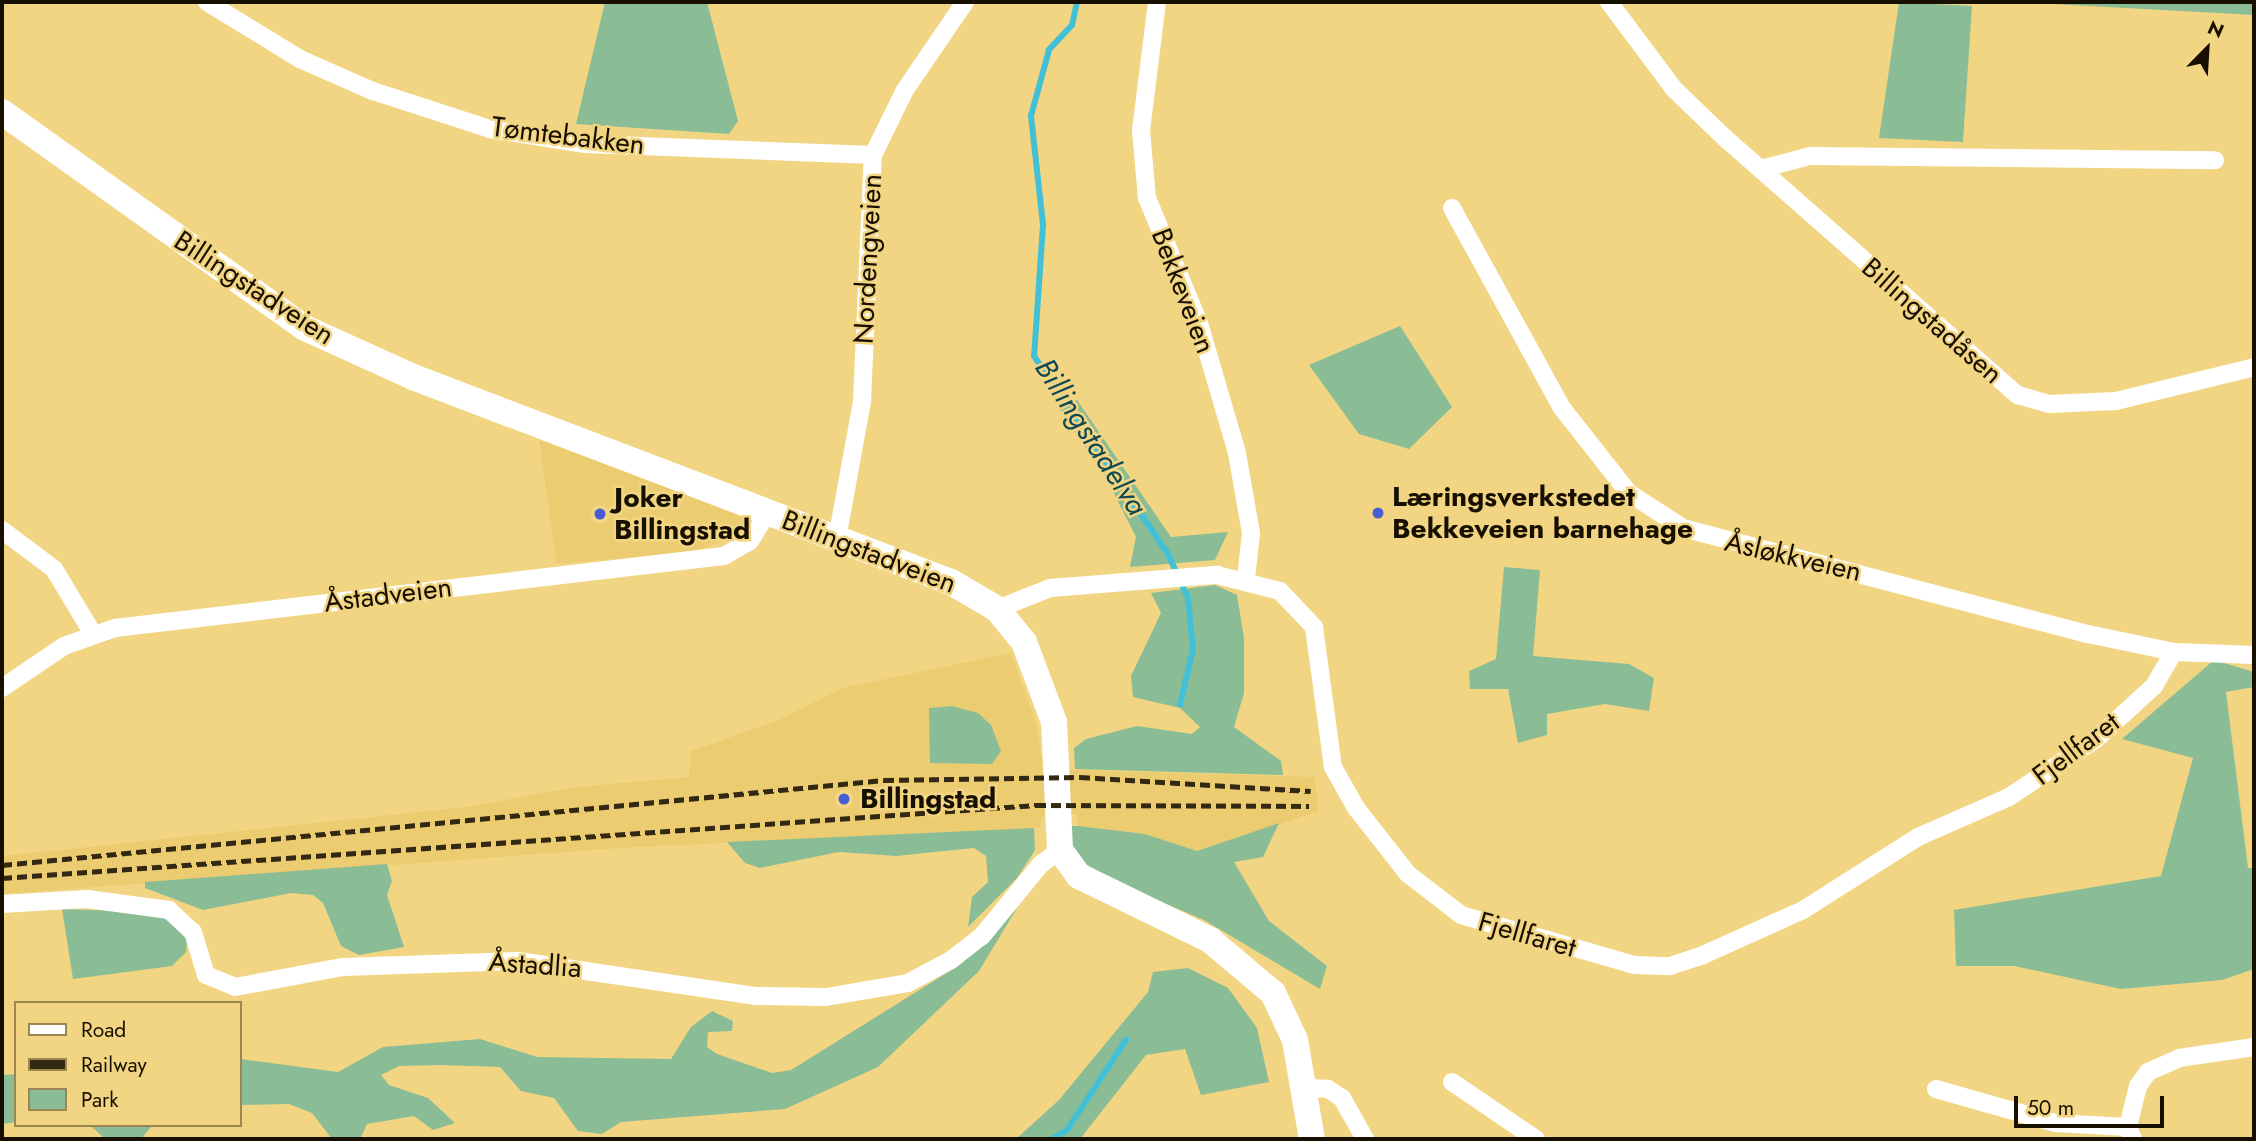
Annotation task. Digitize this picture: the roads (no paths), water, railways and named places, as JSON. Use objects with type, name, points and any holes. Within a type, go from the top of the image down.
[{"type":"main road","name":"Billingstadveien","points":[[2,112],[305,328],[413,377],[951,582],[997,609],[1024,642],[1054,722],[1060,850]]},
{"type":"main road","points":[[1060,850],[1079,876],[1237,956],[1273,993],[1295,1040],[1312,1139]]},
{"type":"street","name":"Tømtebakken","points":[[207,2],[300,59],[373,91],[490,129],[586,144],[873,155]]},
{"type":"street","name":"Nordengveien","points":[[837,539],[862,402],[873,155],[905,90],[965,2]]},
{"type":"street","name":"Bekkeveien","points":[[1157,2],[1141,130],[1147,198],[1199,323],[1237,453],[1251,533],[1246,578]]},
{"type":"street","name":"Billingstadåsen","points":[[1609,2],[1674,89],[2018,395],[2049,404],[2116,401],[2254,367]]},
{"type":"street","points":[[1761,169],[1810,156],[2215,160]]},
{"type":"street","name":"Åsløkkveien","points":[[1452,208],[1562,408],[1629,493],[1683,528],[2174,652],[2254,654]]},
{"type":"street","name":"Åstadveien","points":[[2,688],[52,652],[93,634],[712,558],[739,550],[768,512]]},
{"type":"street","points":[[2,530],[54,569],[93,634]]},
{"type":"street","name":"Fjellfaret","points":[[997,609],[1050,588],[1217,575],[1246,578],[1294,600],[1314,627],[1334,767],[1376,835],[1431,896],[1461,915],[1634,965],[1670,966],[1703,955],[1802,910],[1918,837],[2009,797],[2096,739],[2154,687],[2174,652]]},
{"type":"street","name":"Åstadlia","points":[[2,904],[87,899],[169,910],[193,932],[206,975],[235,987],[343,967],[518,961],[756,996],[826,997],[908,983],[951,960],[982,936],[1041,864],[1060,850]]},
{"type":"street","points":[[1936,1088],[2054,1123],[2130,1133],[2138,1086],[2148,1072],[2179,1058],[2254,1047]]},
{"type":"street","points":[[1452,1082],[1536,1139]]},
{"type":"street","points":[[1305,1088],[1328,1088],[1342,1098],[1365,1139]]},
{"type":"waterway","name":"Billingstadelva","points":[[1077,2],[1072,25],[1049,50],[1031,116],[1043,225],[1034,356],[1168,554],[1188,598],[1193,649],[1180,705]]},
{"type":"waterway","points":[[1052,1139],[1067,1130],[1126,1040]]},
{"type":"railway","points":[[2,865],[884,780],[1080,777],[1311,791]]},
{"type":"railway","points":[[2,878],[1036,805],[1309,806]]},
{"type":"place","name":"Læringsverkstedet Bekkeveien barnehage","points":[[1378,513]]},
{"type":"place","name":"Joker Billingstad","points":[[600,514]]},
{"type":"place","name":"Billingstad","points":[[844,799]]}]
